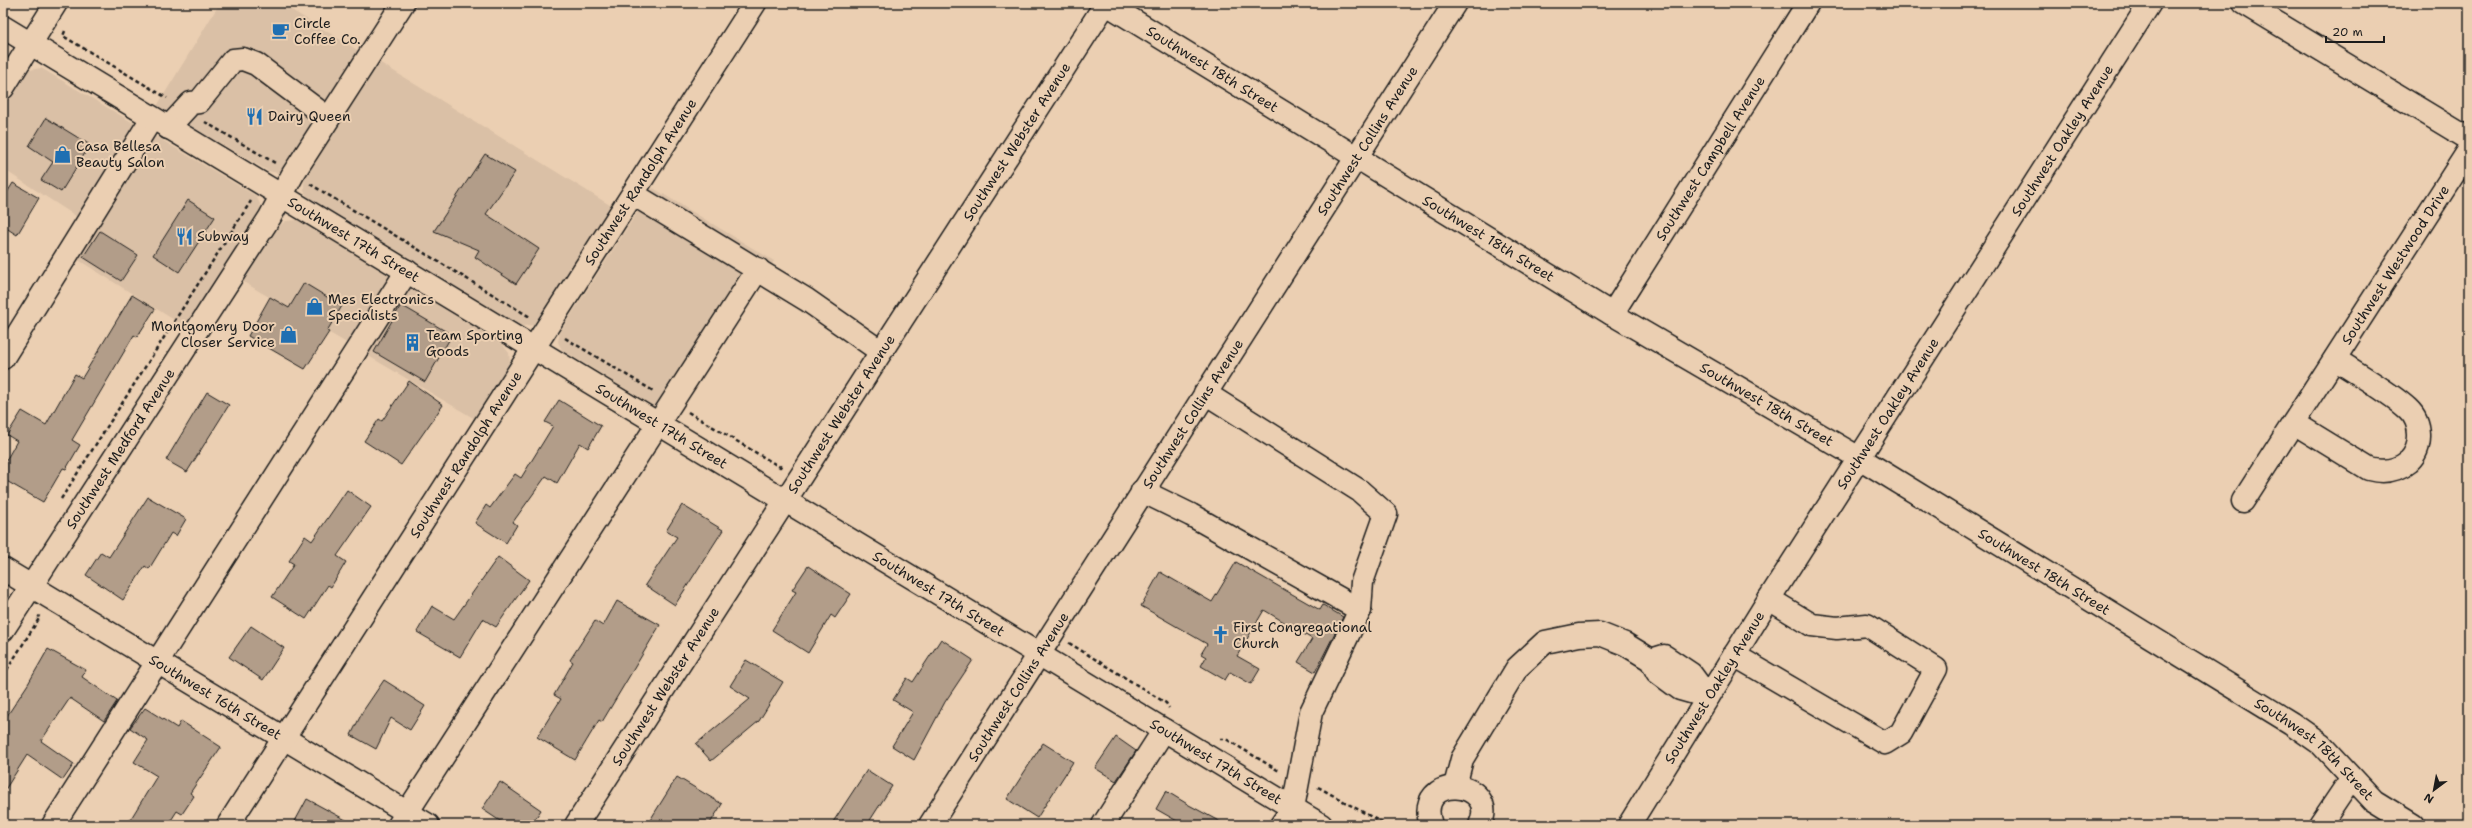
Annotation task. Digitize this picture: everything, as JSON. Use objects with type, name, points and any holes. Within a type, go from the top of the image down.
[{"type":"street","points":[[3,88],[56,3]]},
{"type":"street","name":"Southwest Medford Avenue","points":[[3,630],[266,223],[280,196],[284,168],[328,118],[403,3]]},
{"type":"street","name":"Southwest Randolph Avenue","points":[[228,825],[755,3]]},
{"type":"street","name":"Southwest 18th Street","points":[[1105,3],[1357,159],[1612,314],[1861,459],[2297,727],[2321,744],[2351,779],[2374,801],[2413,825]]},
{"type":"street","name":"Southwest Webster Avenue","points":[[576,825],[1105,3]]},
{"type":"street","name":"Southwest Collins Avenue","points":[[930,825],[1142,491],[1456,3]]},
{"type":"street","name":"Southwest Campbell Avenue","points":[[1612,314],[1808,3]]},
{"type":"street","name":"Southwest Oakley Avenue","points":[[1629,825],[1734,655],[1861,459],[2150,3]]},
{"type":"street","points":[[2244,3],[2469,139]]},
{"type":"street","name":"Southwest 17th Street","points":[[3,27],[261,185],[534,347],[1039,654],[1168,723],[1287,816],[1320,825]]},
{"type":"street","points":[[3,358],[160,123],[185,110],[191,103],[199,102],[233,60],[243,59],[256,64],[328,118]]},
{"type":"street","name":"Southwest Westwood Drive","points":[[2335,359],[2408,408],[2419,428],[2419,439],[2416,450],[2401,466],[2380,472],[2369,469],[2294,423],[2335,359],[2469,150]]},
{"type":"street","points":[[632,194],[758,269],[880,351]]},
{"type":"street","points":[[403,819],[673,403],[758,269]]},
{"type":"street","points":[[53,825],[156,660],[407,271]]},
{"type":"street","points":[[1205,393],[1360,491],[1386,514],[1362,582],[1360,610],[1311,712],[1298,778],[1287,816]]},
{"type":"street","points":[[2243,501],[2294,423]]},
{"type":"street","points":[[1142,491],[1191,515],[1360,610]]},
{"type":"street","name":"Southwest 16th Street","points":[[3,569],[284,738],[403,819],[428,825]]},
{"type":"street","points":[[1734,655],[1885,743],[1901,733],[1936,669],[1867,625],[1837,628],[1812,625],[1769,600]]},
{"type":"street","points":[[1455,786],[1462,759],[1517,668],[1545,642],[1579,635],[1600,634],[1625,644],[1651,660],[1664,656],[1691,674],[1708,697]]},
{"type":"street","points":[[1104,825],[1168,723]]},
{"type":"street","points":[[2320,825],[2351,779]]},
{"type":"street","points":[[1431,825],[1428,817],[1430,802],[1440,791],[1455,786],[1468,789],[1478,798],[1483,810],[1480,825]]},
{"type":"path","points":[[66,30],[63,36],[780,467]]},
{"type":"path","points":[[59,502],[261,185],[284,168]]},
{"type":"path","points":[[1054,631],[1073,646],[1166,703],[1168,723]]},
{"type":"path","points":[[1214,740],[1226,739],[1278,770],[1323,789],[1386,825]]},
{"type":"shaded area","points":[[220,3],[280,3],[359,51],[286,168],[278,173],[268,171],[157,106]]},
{"type":"shaded area","points":[[379,62],[613,207],[540,321],[533,325],[523,326],[511,321],[309,199],[304,191],[304,183],[308,170]]},
{"type":"shaded area","points":[[41,68],[256,196],[260,204],[260,213],[187,328],[64,251],[82,220],[3,169],[3,107],[22,77],[29,70]]},
{"type":"shaded area","points":[[653,188],[774,261],[675,419],[562,350],[558,342],[560,332]]},
{"type":"shaded area","points":[[298,220],[503,345],[509,353],[510,363],[475,419],[242,281],[276,228],[286,221]]},
{"type":"building","name":"Casa Bellesa Beauty Salon","points":[[46,118],[90,145],[61,192],[41,180],[53,162],[29,146]]},
{"type":"building","points":[[485,154],[515,172],[486,214],[539,249],[516,284],[475,257],[479,250],[434,231]]},
{"type":"building","points":[[13,183],[39,198],[17,235],[3,226],[3,199]]},
{"type":"building","name":"Subway","points":[[188,200],[215,217],[179,272],[153,255]]},
{"type":"building","points":[[100,231],[138,255],[121,281],[83,257]]},
{"type":"building","name":"Montgomery Door Closer Service","points":[[304,283],[342,306],[327,331],[329,332],[305,369],[248,336],[270,297],[289,308]]},
{"type":"building","points":[[132,295],[155,309],[137,337],[134,335],[72,440],[80,445],[66,469],[63,468],[43,502],[3,479],[3,466],[17,441],[7,435],[22,411],[46,425],[75,374],[82,378]]},
{"type":"building","name":"Team Sporting Goods","points":[[401,305],[452,335],[425,382],[374,352]]},
{"type":"building","points":[[409,381],[443,405],[401,465],[364,441],[379,419],[382,421]]},
{"type":"building","points":[[207,392],[229,405],[187,472],[166,460]]},
{"type":"building","points":[[559,400],[601,426],[588,448],[580,443],[557,483],[546,476],[513,522],[517,525],[506,543],[475,523],[486,505],[490,508],[515,474],[521,478],[553,426],[545,422]]},
{"type":"building","points":[[347,490],[371,507],[337,556],[346,562],[331,587],[328,585],[306,619],[272,597],[294,564],[289,561],[305,536],[312,541]]},
{"type":"building","points":[[148,497],[186,519],[176,536],[171,533],[149,569],[145,566],[123,600],[86,575],[101,552],[109,557]]},
{"type":"building","points":[[682,505],[723,530],[675,605],[645,585],[677,537],[666,531]]},
{"type":"building","points":[[498,557],[529,580],[496,627],[483,619],[460,657],[417,632],[432,606],[454,619]]},
{"type":"building","points":[[1236,562],[1320,610],[1323,605],[1343,617],[1315,672],[1298,662],[1312,639],[1264,610],[1237,656],[1260,669],[1251,684],[1230,672],[1225,680],[1201,666],[1206,657],[1201,654],[1207,644],[1141,606],[1160,572],[1212,602]]},
{"type":"building","points":[[808,566],[851,594],[835,618],[831,615],[808,653],[772,630],[796,592],[792,590]]},
{"type":"building","points":[[617,601],[660,625],[602,722],[599,720],[575,760],[537,737],[561,699],[554,695],[573,662],[570,660],[595,621],[603,626]]},
{"type":"building","points":[[251,626],[284,648],[263,680],[229,657]]},
{"type":"building","points":[[941,639],[973,660],[945,702],[914,760],[892,746],[913,712],[893,700],[907,678],[913,682]]},
{"type":"building","points":[[48,649],[86,670],[82,677],[117,701],[104,721],[70,698],[41,741],[74,764],[63,780],[27,755],[3,793],[3,722],[28,684]]},
{"type":"building","points":[[746,660],[783,682],[759,721],[711,761],[696,744],[750,699],[730,686]]},
{"type":"building","points":[[384,680],[425,706],[410,730],[391,718],[376,749],[351,735],[363,711]]},
{"type":"building","points":[[145,708],[177,728],[181,721],[221,747],[190,793],[194,796],[182,814],[177,811],[168,825],[127,825],[157,776],[134,762],[148,740],[130,728]]},
{"type":"building","points":[[1116,737],[1136,751],[1116,781],[1095,768]]},
{"type":"building","points":[[1043,743],[1073,762],[1037,818],[1007,799]]},
{"type":"building","points":[[867,770],[892,786],[867,825],[831,825]]},
{"type":"building","points":[[677,777],[722,804],[709,825],[647,825]]},
{"type":"building","points":[[500,782],[541,810],[531,825],[506,825],[482,809]]},
{"type":"building","points":[[1166,791],[1226,825],[1184,825],[1156,809]]},
{"type":"building","points":[[307,799],[355,825],[293,825]]},
{"type":"place","name":"Circle Coffee Co.","points":[[281,31]]},
{"type":"place","name":"Dairy Queen","points":[[255,116]]},
{"type":"place","name":"Casa Bellesa Beauty Salon","points":[[63,154]]},
{"type":"place","name":"Subway","points":[[184,236]]},
{"type":"place","name":"Mes Electronics Specialists","points":[[315,307]]},
{"type":"place","name":"Montgomery Door Closer Service","points":[[288,334]]},
{"type":"place","name":"Team Sporting Goods","points":[[413,343]]},
{"type":"place","name":"First Congregational Church","points":[[1220,635]]}]
